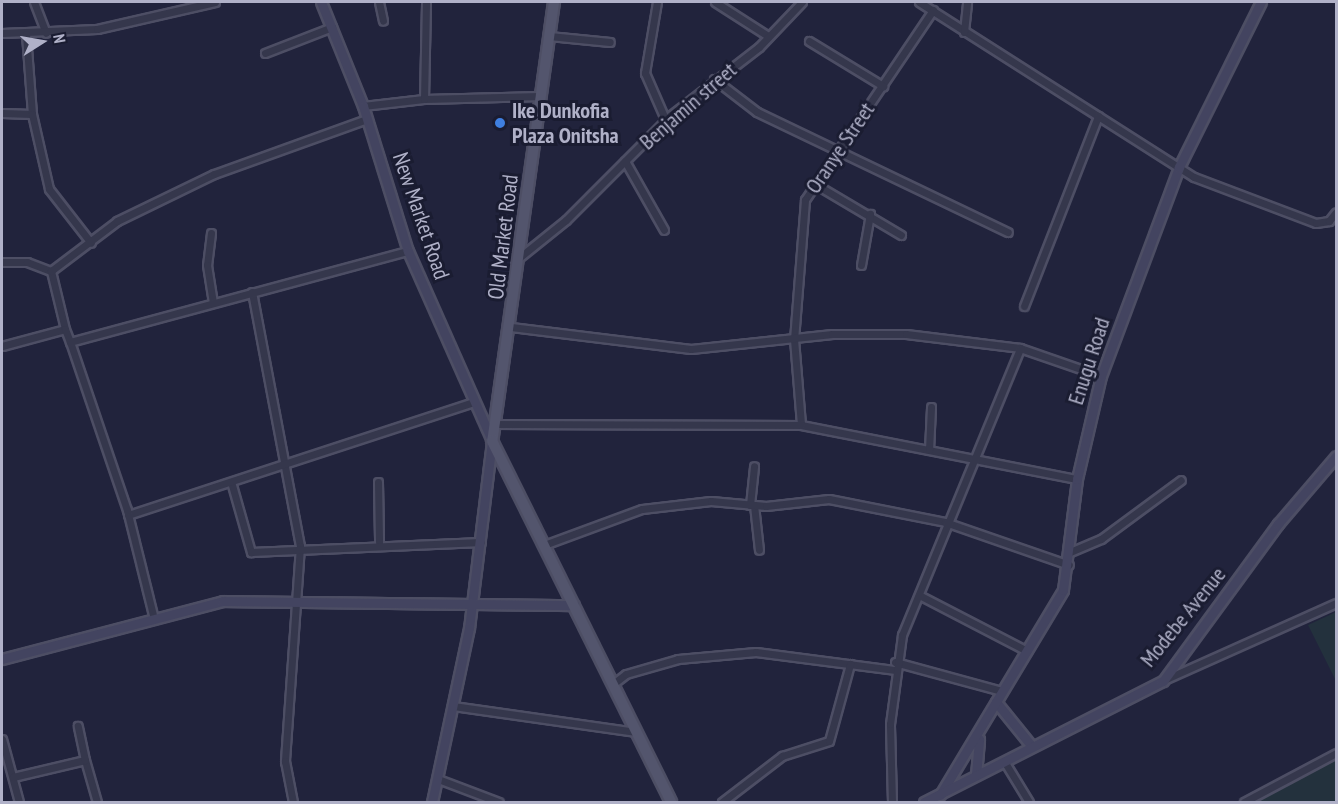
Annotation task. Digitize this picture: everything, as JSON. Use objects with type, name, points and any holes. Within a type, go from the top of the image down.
[{"type":"main road","name":"Old Market Road","points":[[492,441],[511,327],[554,2]]},
{"type":"main road","points":[[492,441],[636,732],[644,743],[670,802]]},
{"type":"street","points":[[34,2],[46,33]]},
{"type":"street","points":[[2,33],[46,33],[108,27],[215,2]]},
{"type":"street","name":"New Market Road","points":[[321,2],[363,106],[408,251],[492,441]]},
{"type":"street","points":[[379,2],[383,21]]},
{"type":"street","points":[[424,99],[426,2]]},
{"type":"street","points":[[657,2],[645,73],[666,121]]},
{"type":"street","points":[[715,2],[768,36]]},
{"type":"street","name":"Benjamin street","points":[[520,257],[666,121],[768,36],[802,2]]},
{"type":"street","points":[[919,2],[1179,167],[1316,223],[1329,221],[1336,212]]},
{"type":"street","points":[[964,32],[967,2]]},
{"type":"street","name":"Enugu Road","points":[[940,795],[979,736],[1002,691],[1055,609],[1069,565],[1077,479],[1101,376],[1179,167],[1261,2]]},
{"type":"street","name":"Oranye Street","points":[[801,425],[794,339],[799,226],[815,184],[933,10]]},
{"type":"street","points":[[265,53],[332,27]]},
{"type":"street","points":[[26,34],[32,114],[49,189],[92,243]]},
{"type":"street","points":[[549,36],[610,42]]},
{"type":"street","points":[[809,41],[882,86]]},
{"type":"street","points":[[714,80],[756,112],[838,148],[1008,232]]},
{"type":"street","points":[[363,106],[424,99],[541,96]]},
{"type":"street","points":[[2,113],[32,114]]},
{"type":"street","points":[[1024,306],[1098,116]]},
{"type":"street","points":[[2,262],[51,271],[92,243],[131,212],[214,174],[367,119]]},
{"type":"street","points":[[625,161],[664,230]]},
{"type":"street","points":[[815,184],[870,214],[901,235]]},
{"type":"street","points":[[861,265],[870,214]]},
{"type":"street","points":[[211,233],[207,265],[213,303]]},
{"type":"street","points":[[70,342],[408,251]]},
{"type":"street","points":[[51,271],[65,329],[128,515],[153,615]]},
{"type":"street","points":[[252,292],[259,350],[288,466],[300,546],[285,761],[293,802]]},
{"type":"street","points":[[511,327],[651,348],[906,334],[1020,348],[1101,376]]},
{"type":"street","points":[[2,346],[65,329]]},
{"type":"street","points":[[892,802],[894,666],[945,522],[975,458],[1020,348]]},
{"type":"street","points":[[128,515],[232,485],[474,402]]},
{"type":"street","points":[[929,450],[931,407]]},
{"type":"street","points":[[496,424],[801,425],[1077,479]]},
{"type":"street","points":[[432,802],[472,603],[492,441]]},
{"type":"street","name":"Modebe Avenue","points":[[924,802],[1004,761],[1030,744],[1163,681],[1278,524],[1336,456]]},
{"type":"street","points":[[754,466],[752,505],[759,550]]},
{"type":"street","points":[[1070,552],[1101,539],[1182,480]]},
{"type":"street","points":[[378,482],[379,542]]},
{"type":"street","points":[[232,485],[251,552],[300,546],[379,542],[440,547],[481,542]]},
{"type":"street","points":[[544,545],[642,508],[711,501],[752,505],[829,499],[945,522],[1069,565]]},
{"type":"street","points":[[919,595],[1027,651]]},
{"type":"street","points":[[2,659],[153,615],[223,601],[574,605]]},
{"type":"street","points":[[1163,681],[1336,603]]},
{"type":"street","points":[[613,684],[626,674],[678,659],[747,652],[850,664],[894,666],[1002,691]]},
{"type":"street","points":[[722,802],[782,756],[829,741],[850,664]]},
{"type":"street","points":[[996,702],[1030,744]]},
{"type":"street","points":[[453,706],[636,732]]},
{"type":"street","points":[[78,726],[97,802]]},
{"type":"street","points":[[976,775],[979,736]]},
{"type":"street","points":[[2,739],[19,802]]},
{"type":"street","points":[[1244,802],[1336,753]]},
{"type":"street","points":[[13,777],[85,760]]},
{"type":"street","points":[[1004,761],[1029,802]]},
{"type":"street","points":[[438,779],[499,802]]},
{"type":"shaded area","points":[[1336,612],[1336,681],[1308,625]]},
{"type":"shaded area","points":[[1336,760],[1336,802],[1256,802]]},
{"type":"place","name":"Ike Dunkofia Plaza Onitsha","points":[[500,123]]}]
